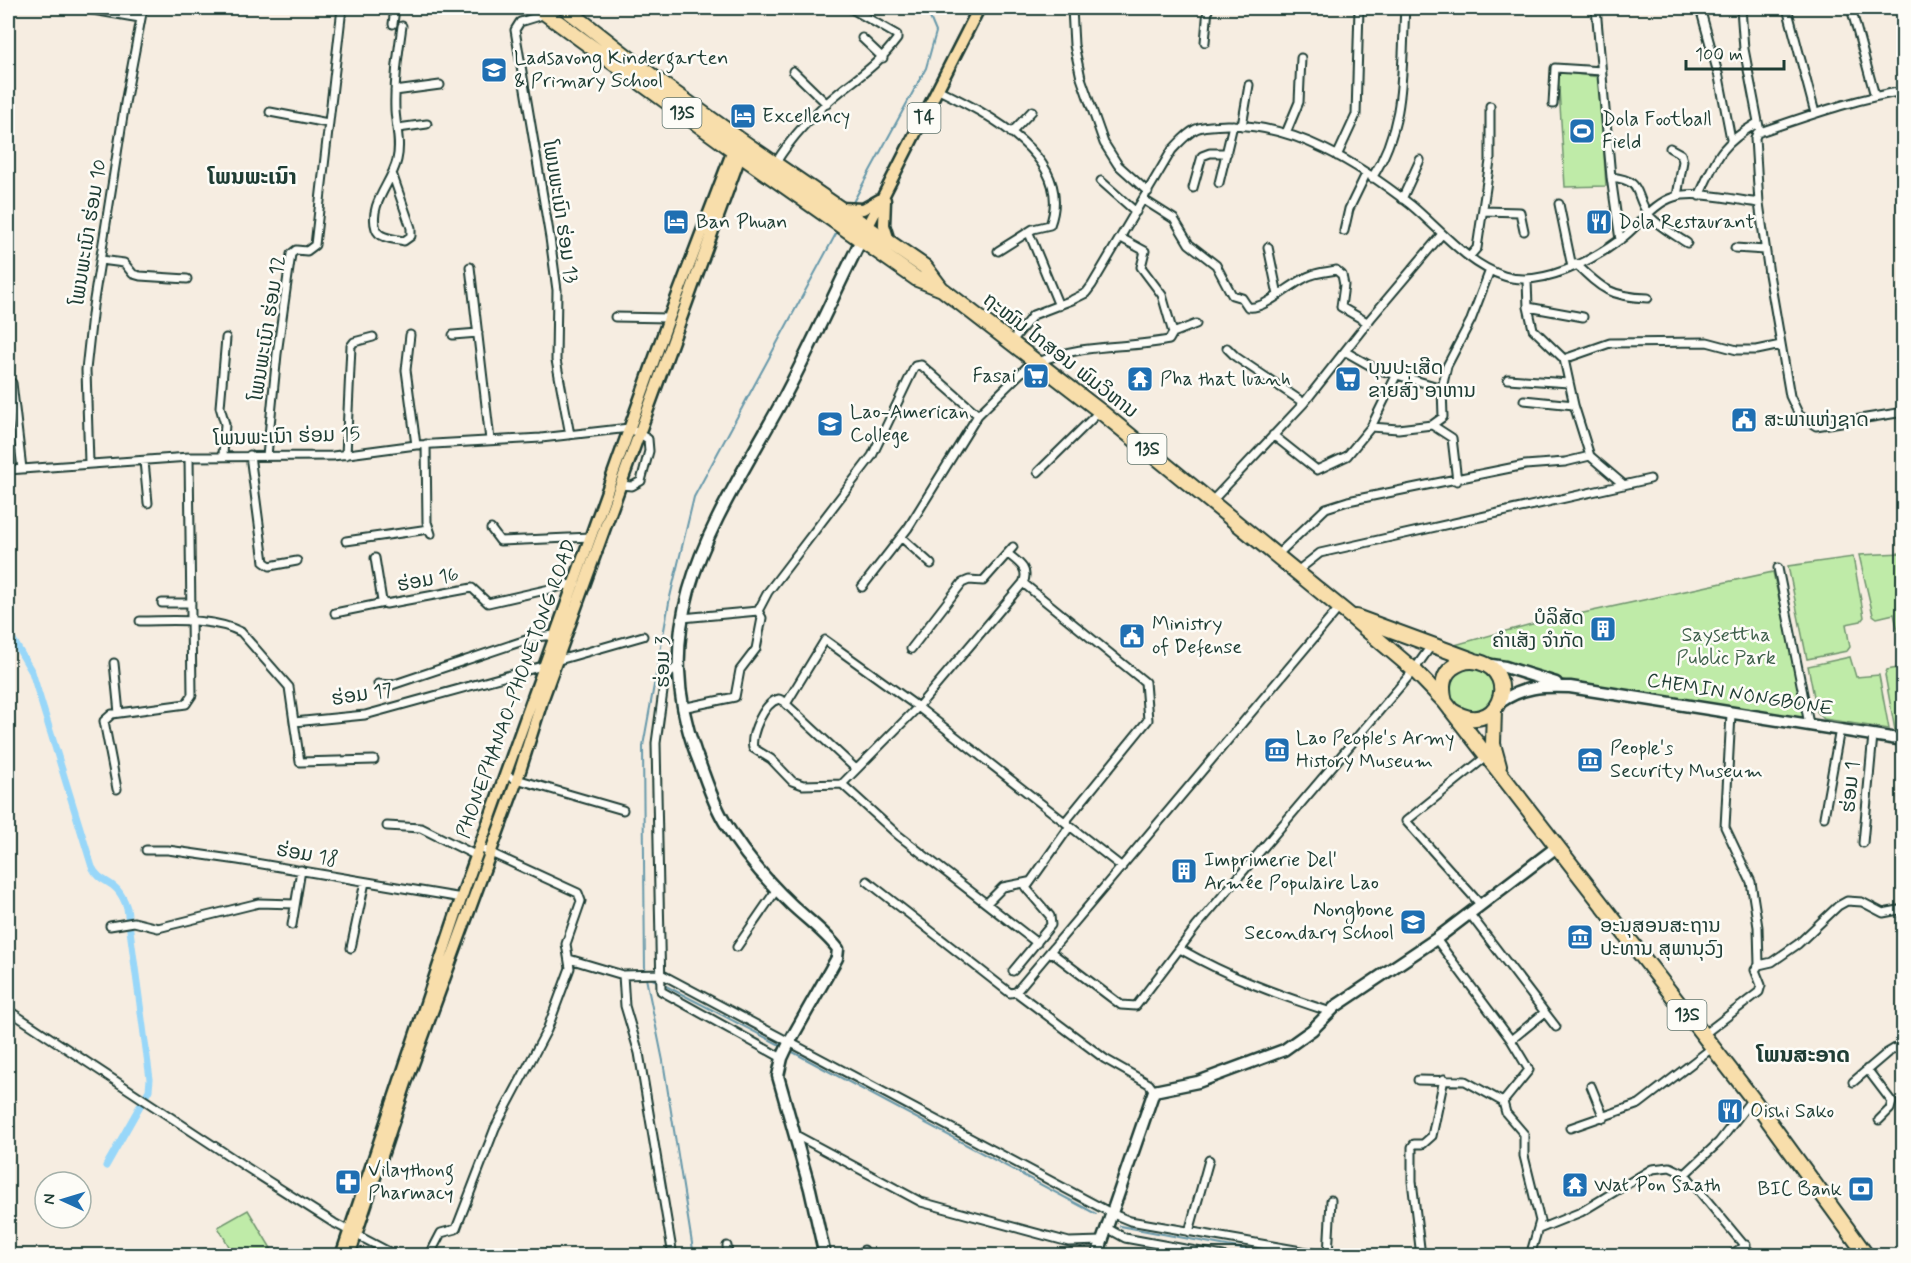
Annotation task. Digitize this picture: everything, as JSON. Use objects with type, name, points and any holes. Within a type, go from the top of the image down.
[{"type":"highway","name":"ຖະໜົນ ໄກສອນ ພົມວິຫານ","points":[[565,8],[739,147],[775,164],[833,209]]},
{"type":"highway","name":"ຖະໜົນ ໄກສອນ ພົມວິຫານ","points":[[542,11],[739,147],[860,226],[889,241],[925,267],[942,289]]},
{"type":"highway","name":"ຖະໜົນ ໄກສອນ ພົມວິຫານ","points":[[860,226],[917,279],[942,289],[1100,411],[1414,670],[1448,706],[1703,1035],[1867,1256]]},
{"type":"highway","name":"ຖະໜົນ ໄກສອນ ພົມວິຫານ","points":[[1344,611],[1431,646],[1481,663]]},
{"type":"highway","points":[[1481,663],[1459,663],[1449,670],[1444,680],[1448,706],[1471,719],[1485,717],[1497,706]]},
{"type":"highway","name":"13S","points":[[1481,663],[1500,681],[1497,706]]},
{"type":"highway","name":"ຖະໜົນ ໄກສອນ ພົມວິຫານ","points":[[1497,706],[1493,744],[1510,795],[1749,1103],[1860,1256]]},
{"type":"main road","name":"T4","points":[[860,226],[885,194],[979,8]]},
{"type":"main road","name":"PHONEPHANAO-PHONETONG ROAD","points":[[539,697],[559,660],[620,485],[634,430],[669,318],[739,147]]},
{"type":"main road","name":"PHONEPHANAO-PHONETONG ROAD","points":[[349,1256],[352,1230],[462,898],[512,778],[539,697],[546,665],[574,584],[739,147]]},
{"type":"main road","points":[[833,209],[860,226],[885,194]]},
{"type":"main road","points":[[885,194],[884,225],[889,241]]},
{"type":"main road","name":"PHONEPHANAO-PHONETONG ROAD","points":[[341,1256],[352,1230],[482,852]]},
{"type":"street","points":[[81,8],[140,18]]},
{"type":"street","name":"ໂພນພະເນົາ ຮ່ອມ 10","points":[[89,463],[86,370],[101,260],[143,8]]},
{"type":"street","name":"ໂພນພະເນົາ ຮ່ອມ 12","points":[[267,456],[277,354],[291,254],[296,250],[307,251],[315,245],[342,8]]},
{"type":"street","points":[[393,24],[396,8]]},
{"type":"street","points":[[775,164],[811,118],[883,58],[897,35],[850,8]]},
{"type":"street","points":[[1072,8],[1074,45],[1081,78],[1104,143],[1118,165],[1148,192]]},
{"type":"street","points":[[1206,42],[1208,8]]},
{"type":"street","points":[[1337,156],[1356,115],[1359,8]]},
{"type":"street","points":[[1344,231],[1349,209],[1369,176],[1387,154],[1398,117],[1405,8]]},
{"type":"street","points":[[1596,8],[1611,177],[1620,240]]},
{"type":"street","points":[[1700,8],[1719,77],[1731,139]]},
{"type":"street","points":[[1742,8],[1744,49],[1760,132]]},
{"type":"street","points":[[1787,8],[1815,113]]},
{"type":"street","points":[[1851,8],[1875,96]]},
{"type":"street","name":"ໂພນພະເນົາ ຮ່ອມ 13","points":[[542,11],[520,22],[515,30],[550,238],[557,290],[556,360],[570,435]]},
{"type":"street","points":[[393,176],[411,228],[411,236],[405,241],[384,237],[377,233],[375,227],[381,192],[393,176],[400,145],[395,91],[402,26]]},
{"type":"street","points":[[862,38],[883,58]]},
{"type":"street","points":[[1286,134],[1299,102],[1301,58]]},
{"type":"street","points":[[1553,105],[1555,68],[1602,71]]},
{"type":"street","points":[[793,72],[827,104]]},
{"type":"street","points":[[395,91],[440,85]]},
{"type":"street","points":[[1242,126],[1249,85]]},
{"type":"street","points":[[939,90],[984,112],[1044,163],[1055,197],[1050,225],[1033,229],[998,251]]},
{"type":"street","points":[[1904,91],[1875,96],[1815,113],[1760,132],[1755,138],[1765,250],[1790,396],[1799,415],[1816,426],[1904,412]]},
{"type":"street","points":[[1470,256],[1477,248],[1490,161],[1490,106]]},
{"type":"street","points":[[1011,133],[1032,111]]},
{"type":"street","points":[[270,112],[328,123]]},
{"type":"street","points":[[1699,196],[1715,161],[1731,139],[1757,123]]},
{"type":"street","points":[[398,128],[427,124]]},
{"type":"street","points":[[1219,183],[1233,125]]},
{"type":"street","points":[[1012,341],[1030,317],[1086,293],[1172,150],[1188,134],[1206,126],[1233,125],[1286,134],[1337,156],[1402,199],[1442,234],[1490,270],[1509,278],[1527,281],[1574,265],[1620,240],[1664,201],[1677,196],[1699,196],[1759,203]]},
{"type":"street","points":[[1670,148],[1681,154],[1683,161],[1677,196]]},
{"type":"street","points":[[1193,188],[1202,156],[1210,153],[1227,153]]},
{"type":"street","points":[[1402,199],[1420,160]]},
{"type":"street","points":[[1611,177],[1629,179],[1635,184],[1649,215],[1687,243]]},
{"type":"street","points":[[1101,181],[1136,212]]},
{"type":"street","points":[[1144,200],[1174,219],[1189,244],[1216,265],[1232,295],[1242,298],[1248,307],[1253,308],[1311,275],[1336,270],[1342,275],[1344,285],[1341,308],[1367,322]]},
{"type":"street","points":[[1559,204],[1574,265],[1605,291],[1614,295],[1648,298]]},
{"type":"street","points":[[1483,211],[1520,212],[1524,231]]},
{"type":"street","name":"ຮ່ອມ 3","points":[[782,1058],[837,958],[838,949],[777,889],[724,821],[707,786],[686,727],[682,708],[678,666],[682,618],[700,552],[719,511],[815,338],[860,226]]},
{"type":"street","points":[[1029,233],[1059,306]]},
{"type":"street","points":[[1210,502],[1304,403],[1346,352],[1367,322],[1442,234]]},
{"type":"street","points":[[1121,238],[1145,251],[1141,267],[1156,284],[1162,295],[1173,333]]},
{"type":"street","points":[[1268,247],[1278,295]]},
{"type":"street","points":[[1735,248],[1765,250]]},
{"type":"street","points":[[101,260],[124,263],[133,274],[140,276],[188,279]]},
{"type":"street","points":[[470,267],[490,440]]},
{"type":"street","points":[[1371,426],[1398,429],[1432,425],[1443,417],[1442,388],[1447,366],[1470,320],[1490,270]]},
{"type":"street","points":[[1527,281],[1528,307],[1533,329],[1564,359],[1574,405],[1590,456],[1624,485]]},
{"type":"street","points":[[1528,307],[1583,317]]},
{"type":"street","points":[[615,317],[669,318]]},
{"type":"street","points":[[862,587],[901,537],[978,415],[1037,361],[1082,348],[1150,344],[1169,340],[1173,333],[1196,324]]},
{"type":"street","points":[[453,334],[478,333]]},
{"type":"street","points":[[410,335],[406,370],[416,445]]},
{"type":"street","points":[[346,455],[351,346],[354,342],[373,337]]},
{"type":"street","points":[[223,455],[225,424],[220,400],[226,338]]},
{"type":"street","points":[[1564,359],[1610,343],[1707,342],[1747,350],[1781,345]]},
{"type":"street","points":[[1227,348],[1236,357],[1304,403]]},
{"type":"street","points":[[1346,352],[1376,369],[1442,388]]},
{"type":"street","points":[[758,611],[798,550],[872,456],[915,366],[921,364],[978,415]]},
{"type":"street","points":[[1273,435],[1317,470],[1347,456],[1371,426],[1396,376]]},
{"type":"street","points":[[1508,379],[1569,383]]},
{"type":"street","points":[[12,384],[22,469]]},
{"type":"street","points":[[1524,400],[1574,405]]},
{"type":"street","points":[[1038,472],[1100,411]]},
{"type":"street","points":[[1432,425],[1452,438],[1456,481]]},
{"type":"street","points":[[620,485],[632,486],[641,481],[650,444],[634,430]]},
{"type":"street","name":"ໂພນພະເນົາ ຮ່ອມ 15","points":[[8,470],[223,455],[346,455],[426,444],[634,430]]},
{"type":"street","points":[[346,541],[430,531],[426,444]]},
{"type":"street","points":[[250,455],[264,562],[270,566],[297,561]]},
{"type":"street","points":[[1276,556],[1326,508],[1348,501],[1456,481],[1525,465],[1590,456]]},
{"type":"street","points":[[117,789],[104,721],[112,714],[181,705],[190,701],[189,457]]},
{"type":"street","points":[[144,461],[148,502]]},
{"type":"street","points":[[1296,572],[1320,552],[1650,479]]},
{"type":"street","points":[[491,529],[500,541],[591,537]]},
{"type":"street","points":[[901,537],[931,564]]},
{"type":"street","points":[[911,649],[962,583],[969,580],[983,581],[1013,546]]},
{"type":"street","points":[[856,769],[786,702],[779,699],[770,704],[754,736],[753,748],[771,759],[784,774],[798,783],[819,786],[842,784],[918,707],[1023,583],[1026,577],[1024,567],[1008,554]]},
{"type":"street","name":"ຮ່ອມ 16","points":[[375,558],[384,603],[472,588],[488,603],[586,580]]},
{"type":"street","points":[[1778,568],[1809,724]]},
{"type":"street","points":[[1013,971],[1052,920],[1029,893],[1026,888],[1028,882],[1067,824],[1148,720],[1145,682],[1023,583]]},
{"type":"street","points":[[162,603],[191,603]]},
{"type":"street","points":[[335,613],[384,603]]},
{"type":"street","points":[[682,618],[758,611]]},
{"type":"street","points":[[682,708],[735,697],[740,670],[756,649],[762,618],[758,611]]},
{"type":"street","points":[[867,881],[1010,993],[1016,992],[1344,611]]},
{"type":"street","points":[[140,621],[191,621],[232,627],[254,643],[289,687],[300,762],[374,760]]},
{"type":"street","points":[[378,684],[392,685],[535,637],[556,635]]},
{"type":"street","points":[[559,660],[643,636]]},
{"type":"street","points":[[786,702],[825,640],[918,707],[1122,867]]},
{"type":"street","points":[[1051,952],[1122,1005],[1129,1008],[1136,1006],[1196,927],[1414,670],[1431,646]]},
{"type":"street","points":[[114,663],[119,713]]},
{"type":"street","points":[[1481,663],[1505,667],[1570,687]]},
{"type":"street","name":"ຮ່ອມ 17","points":[[294,722],[365,715],[546,665]]},
{"type":"street","points":[[678,666],[664,684],[656,743],[661,988],[664,993],[782,1058],[778,1076],[825,1256]]},
{"type":"street","points":[[1497,706],[1514,692],[1528,687],[1570,687]]},
{"type":"street","name":"CHEMIN NONGBONE","points":[[1570,687],[1904,740]]},
{"type":"street","points":[[1731,714],[1725,827],[1751,882],[1758,927],[1760,965]]},
{"type":"street","points":[[1824,817],[1840,729]]},
{"type":"street","name":"ຮ່ອມ 1","points":[[1863,843],[1873,735]]},
{"type":"street","points":[[1480,904],[1406,821],[1487,756]]},
{"type":"street","points":[[512,778],[623,810]]},
{"type":"street","points":[[842,784],[898,835],[1036,943]]},
{"type":"street","points":[[387,826],[421,828],[482,852],[579,895],[580,905],[566,944],[570,968],[547,1030],[495,1128],[456,1229],[441,1233],[429,1256]]},
{"type":"street","points":[[1154,1091],[1197,1082],[1284,1050],[1312,1030],[1331,1012],[1436,939],[1554,849]]},
{"type":"street","name":"ຮ່ອມ 18","points":[[146,850],[178,851],[462,898]]},
{"type":"street","points":[[292,925],[301,870]]},
{"type":"street","points":[[351,948],[365,882]]},
{"type":"street","points":[[987,903],[1003,887],[1028,882]]},
{"type":"street","points":[[737,947],[777,889]]},
{"type":"street","points":[[1703,1035],[1760,992],[1761,985],[1755,970],[1760,965],[1772,962],[1798,944],[1838,906],[1847,901],[1862,902],[1883,913],[1904,909]]},
{"type":"street","points":[[110,926],[134,922],[158,928],[259,903],[295,904]]},
{"type":"street","points":[[1469,913],[1556,1027]]},
{"type":"street","points":[[1436,939],[1511,1040],[1529,1070],[1503,1102]]},
{"type":"street","points":[[1180,949],[1219,971],[1275,995],[1331,1012]]},
{"type":"street","points":[[569,959],[625,975],[659,975],[1130,1221],[1329,1255],[1331,1200]]},
{"type":"street","points":[[625,975],[625,1006],[639,1053],[673,1256]]},
{"type":"street","points":[[1016,992],[1105,1059],[1149,1084],[1154,1091]]},
{"type":"street","points":[[8,1010],[246,1167],[397,1256]]},
{"type":"street","points":[[1511,1040],[1544,1013]]},
{"type":"street","points":[[1853,1082],[1904,1043]]},
{"type":"street","points":[[1570,1128],[1639,1104],[1708,1051]]},
{"type":"street","points":[[1867,1070],[1892,1102],[1890,1109],[1879,1120]]},
{"type":"street","points":[[1421,1256],[1412,1181],[1412,1147],[1414,1144],[1423,1144],[1432,1136],[1444,1079]]},
{"type":"street","points":[[1418,1080],[1444,1079],[1471,1083],[1503,1102],[1506,1113],[1524,1134],[1524,1156],[1540,1221],[1530,1256]]},
{"type":"street","points":[[1592,1086],[1604,1118]]},
{"type":"street","points":[[1097,1256],[1154,1091]]},
{"type":"street","points":[[1685,1174],[1719,1142],[1749,1103]]},
{"type":"street","points":[[794,1134],[921,1202],[1070,1242],[1102,1241]]},
{"type":"street","points":[[1189,1232],[1209,1160]]},
{"type":"street","points":[[1539,1229],[1581,1212],[1652,1170],[1670,1167],[1685,1174],[1753,1256]]},
{"type":"street","points":[[1107,1228],[1125,1238],[1176,1252],[1223,1256]]},
{"type":"street","points":[[1729,1256],[1746,1245]]},
{"type":"street","points":[[727,1246],[728,1256]]},
{"type":"green space","name":"Dola Football Field","points":[[1558,72],[1599,77],[1606,186],[1565,187]]},
{"type":"green space","points":[[1904,553],[1903,639],[1899,635],[1894,614],[1877,618],[1873,615],[1859,555]]},
{"type":"green space","points":[[1853,557],[1864,617],[1861,621],[1846,624],[1850,647],[1847,651],[1807,659],[1788,566]]},
{"type":"green space","name":"Saysettha Public Park","points":[[1773,572],[1806,720],[1583,686],[1451,646],[1528,625]]},
{"type":"green space","points":[[1850,657],[1856,677],[1879,675],[1889,729],[1824,719],[1817,712],[1808,666]]},
{"type":"green space","points":[[1474,663],[1496,676],[1498,702],[1471,717],[1446,701],[1451,672]]},
{"type":"green space","points":[[1904,667],[1903,731],[1895,730],[1885,675],[1887,670]]},
{"type":"green space","points":[[248,1210],[275,1255],[234,1255],[218,1227]]},
{"type":"waterway","points":[[852,204],[926,68],[936,32],[926,8]]},
{"type":"waterway","points":[[645,972],[643,746],[670,597],[694,497],[838,230]]},
{"type":"waterway","points":[[8,631],[32,672],[92,867],[100,877],[119,891],[127,908],[150,1079],[149,1090],[106,1166]]},
{"type":"waterway","points":[[648,977],[659,982]]},
{"type":"waterway","points":[[646,978],[663,1061],[694,1256]]},
{"type":"waterway","points":[[664,985],[784,1047]]},
{"type":"waterway","points":[[789,1050],[1096,1214]]},
{"type":"waterway","points":[[1120,1226],[1280,1256]]},
{"type":"place","name":"Ladsavong Kindergarten & Primary School","points":[[494,70]]},
{"type":"place","name":"Excellency","points":[[743,116]]},
{"type":"place","name":"Dola Football Field","points":[[1582,131]]},
{"type":"place","name":"Ban Phuan","points":[[676,222]]},
{"type":"place","name":"Dola Restaurant","points":[[1599,222]]},
{"type":"place","name":"Fasai","points":[[1036,376]]},
{"type":"place","name":"Pha that luanh","points":[[1140,379]]},
{"type":"place","name":"ບຸນປະເສີດ ຂາຍສົ່ງ ອາຫານ","points":[[1348,379]]},
{"type":"place","name":"ສະພາແຫ່ງຊາດ","points":[[1744,420]]},
{"type":"place","name":"Lao-American College","points":[[830,424]]},
{"type":"place","name":"ບໍລິສັດ ຄຳເສັງ ຈຳກັດ","points":[[1603,629]]},
{"type":"place","name":"Ministry of Defense","points":[[1132,636]]},
{"type":"place","name":"Lao People's Army History Museum","points":[[1277,750]]},
{"type":"place","name":"People's Security Museum","points":[[1590,760]]},
{"type":"place","name":"Imprimerie Del' Armée Populaire Lao","points":[[1184,871]]},
{"type":"place","name":"Nongbone Secondary School","points":[[1413,922]]},
{"type":"place","name":"ອະນຸສອນສະຖານ ປະທານ ສຸພານຸວົງ","points":[[1580,937]]},
{"type":"place","name":"Oishi Sako","points":[[1730,1111]]},
{"type":"place","name":"Vilaythong Pharmacy","points":[[348,1182]]},
{"type":"place","name":"Wat Pon Saath","points":[[1575,1185]]},
{"type":"place","name":"BIC Bank","points":[[1861,1189]]},
{"type":"district","name":"ໂພນພະເນົາ","points":[[252,178]]},
{"type":"district","name":"ໂພນສະອາດ","points":[[1803,1056]]}]
